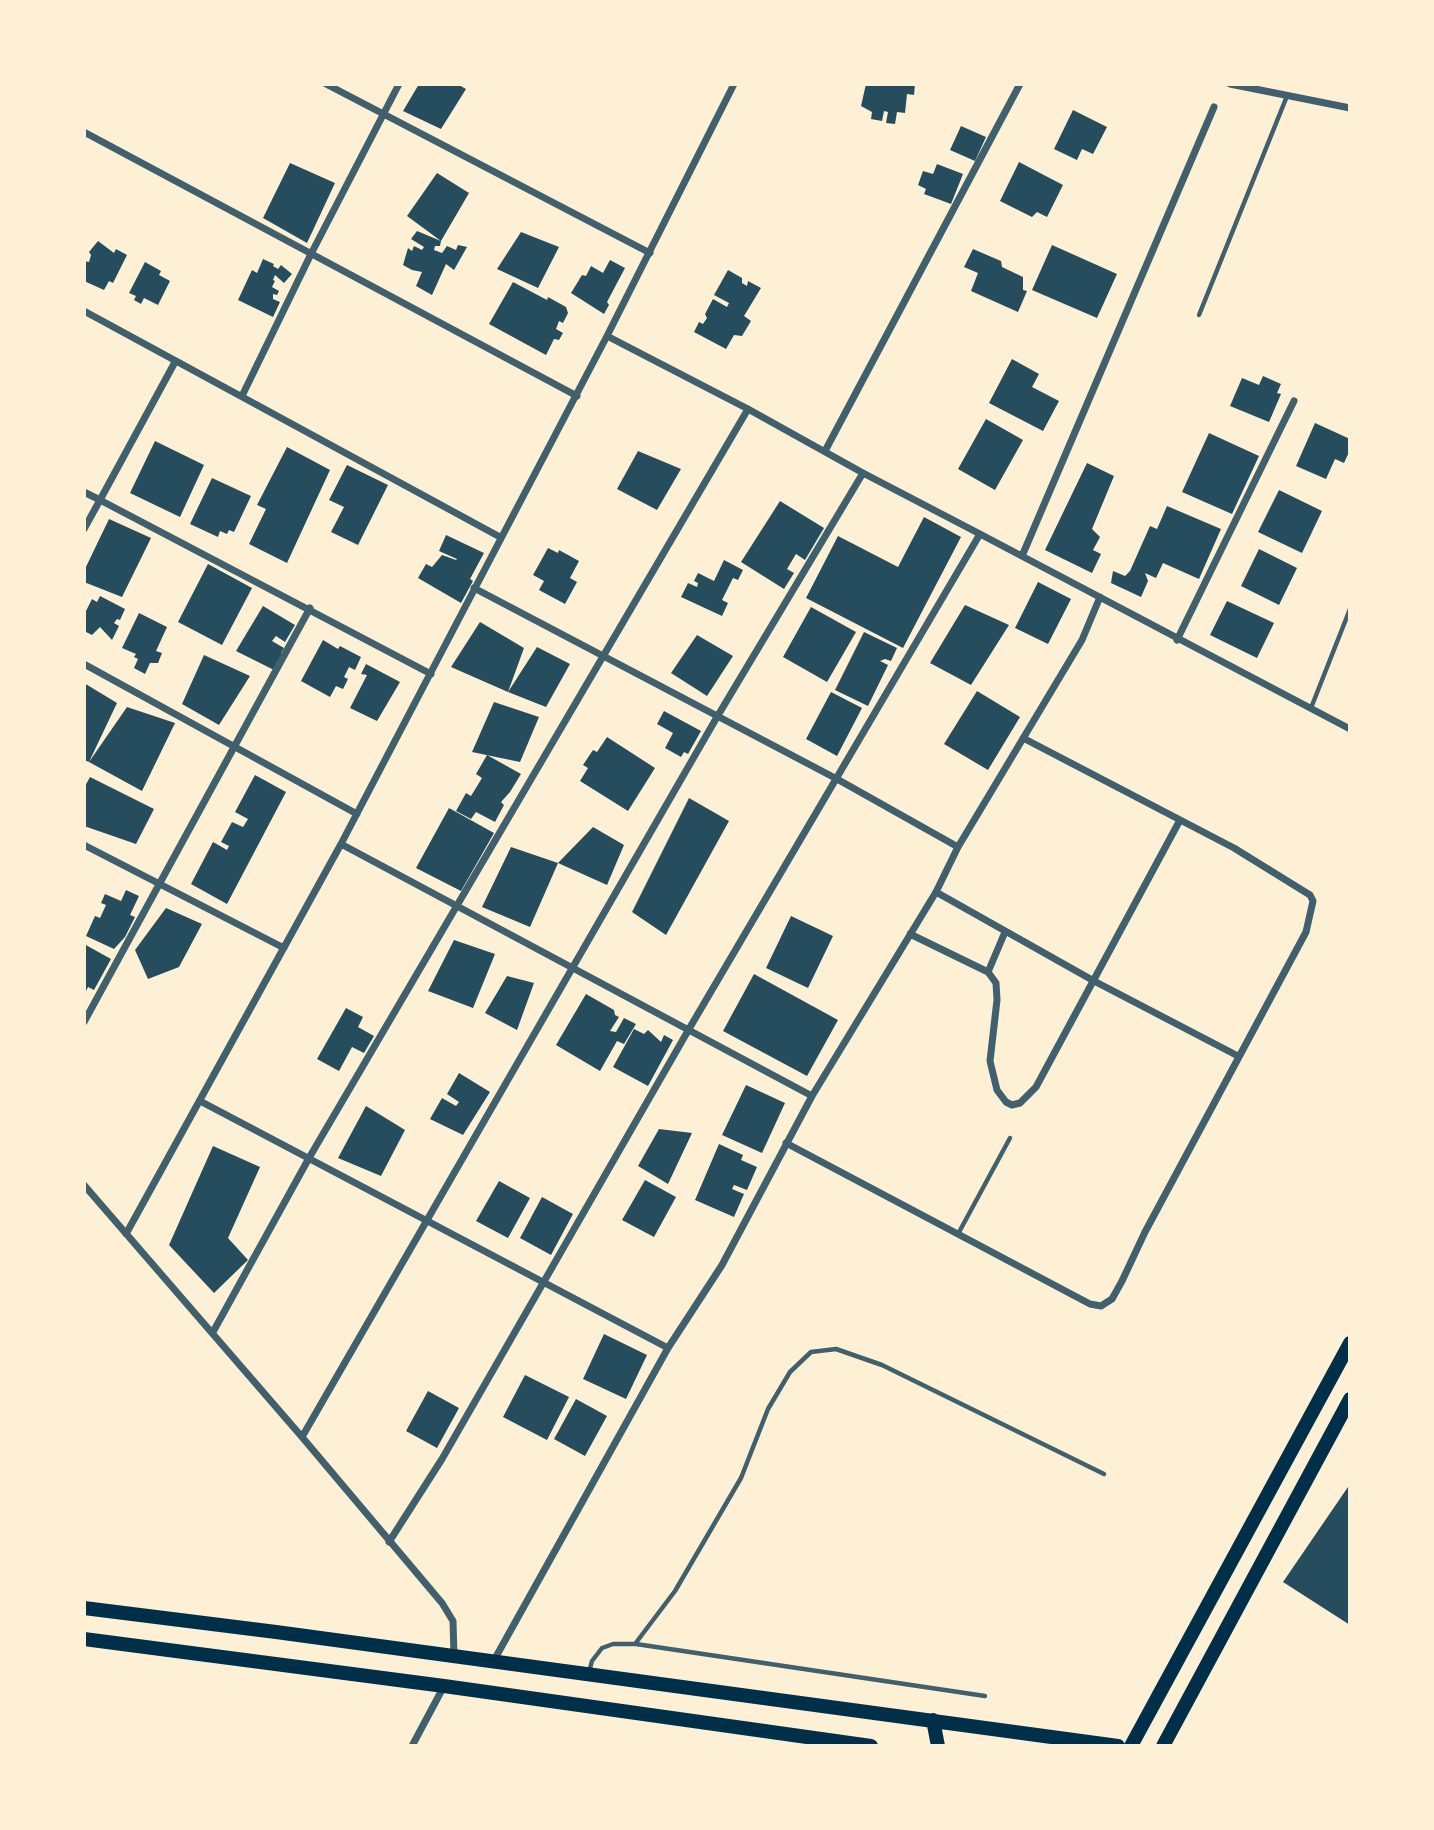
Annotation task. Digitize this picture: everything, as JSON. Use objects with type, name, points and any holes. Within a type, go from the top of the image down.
[{"type":"highway","points":[[1132,1746],[1350,1343]]},
{"type":"highway","points":[[1163,1746],[1350,1399]]},
{"type":"highway","points":[[84,1608],[1118,1746]]},
{"type":"highway","points":[[84,1639],[871,1746]]},
{"type":"highway","points":[[933,1720],[938,1746]]},
{"type":"street","points":[[326,84],[650,253]]},
{"type":"street","points":[[242,396],[311,254],[400,84]]},
{"type":"street","points":[[126,1234],[358,814],[650,253],[734,84]]},
{"type":"street","points":[[825,452],[1020,84]]},
{"type":"street","points":[[1230,84],[1350,108]]},
{"type":"street","points":[[1022,556],[1214,107]]},
{"type":"street","points":[[84,132],[576,396]]},
{"type":"street","points":[[84,311],[500,537]]},
{"type":"street","points":[[607,336],[1177,640],[1350,729]]},
{"type":"street","points":[[84,529],[175,362]]},
{"type":"street","points":[[1177,640],[1294,401]]},
{"type":"street","points":[[212,1332],[309,1158],[748,409]]},
{"type":"street","points":[[302,1437],[717,717],[863,473]]},
{"type":"street","points":[[84,492],[310,608],[431,674]]},
{"type":"street","points":[[388,1542],[442,1459],[688,1029],[980,534]]},
{"type":"street","points":[[474,588],[837,779],[958,847]]},
{"type":"street","points":[[493,1661],[668,1348],[722,1265],[812,1096],[936,892],[958,847],[1082,640],[1100,597]]},
{"type":"street","points":[[84,1023],[310,608]]},
{"type":"street","points":[[84,664],[358,814]]},
{"type":"street","points":[[786,1143],[1090,1304],[1101,1306],[1112,1299],[1238,1056],[1306,932],[1313,901],[1310,895],[1234,848],[1023,738]]},
{"type":"street","points":[[910,934],[988,972],[996,984],[998,1000],[990,1061],[998,1090],[1006,1102],[1012,1105],[1020,1103],[1036,1087],[1180,820]]},
{"type":"street","points":[[341,844],[812,1096]]},
{"type":"street","points":[[84,845],[284,948]]},
{"type":"street","points":[[936,892],[1094,981],[1238,1056]]},
{"type":"street","points":[[988,972],[1005,932]]},
{"type":"street","points":[[201,1101],[668,1348]]},
{"type":"street","points":[[84,1185],[442,1603],[453,1621],[454,1656]]},
{"type":"street","points":[[412,1746],[444,1686]]},
{"type":"lane","points":[[1199,315],[1288,95]]},
{"type":"lane","points":[[1311,708],[1350,609]]},
{"type":"lane","points":[[958,1234],[1010,1138]]},
{"type":"lane","points":[[635,1644],[675,1591],[741,1478],[768,1409],[790,1372],[811,1352],[836,1349],[882,1365],[1104,1474]]},
{"type":"lane","points":[[587,1675],[592,1661],[602,1647],[635,1644],[985,1696]]},
{"type":"building","points":[[419,84],[457,84],[466,89],[441,129],[403,111]]},
{"type":"building","points":[[866,84],[915,84],[914,95],[907,94],[905,113],[897,112],[895,124],[886,123],[888,112],[884,111],[882,121],[871,119],[872,112],[861,106]]},
{"type":"building","points":[[1073,110],[1107,127],[1093,154],[1082,149],[1077,160],[1054,149]]},
{"type":"building","points":[[961,126],[986,137],[975,161],[950,150]]},
{"type":"building","points":[[1019,162],[1063,185],[1047,217],[1037,212],[1032,217],[1000,201]]},
{"type":"building","points":[[290,163],[335,183],[307,243],[263,218]]},
{"type":"building","points":[[937,164],[963,174],[951,204],[924,194],[926,189],[918,185],[923,171],[933,174]]},
{"type":"building","points":[[437,173],[469,193],[441,241],[407,216]]},
{"type":"building","points":[[417,231],[441,241],[440,246],[435,246],[434,250],[442,253],[447,246],[456,250],[458,245],[467,247],[454,270],[446,264],[432,295],[416,286],[422,272],[403,265],[408,248],[412,251],[414,246],[422,250],[424,247],[411,239]]},
{"type":"building","points":[[521,232],[559,247],[538,288],[497,269]]},
{"type":"building","points":[[98,241],[114,253],[116,249],[127,255],[113,283],[109,281],[104,290],[84,281],[84,261],[89,262],[89,252]]},
{"type":"building","points":[[1052,245],[1117,274],[1097,318],[1032,290]]},
{"type":"building","points":[[973,249],[1001,261],[1002,267],[1023,277],[1023,290],[1027,291],[1018,312],[971,291],[978,273],[964,267]]},
{"type":"building","points":[[263,259],[278,269],[281,265],[292,274],[284,283],[275,275],[272,287],[279,291],[277,295],[273,294],[273,299],[280,302],[273,317],[238,300],[252,270],[257,273]]},
{"type":"building","points":[[610,260],[625,268],[607,302],[609,305],[604,314],[571,293],[591,266],[603,273]]},
{"type":"building","points":[[145,262],[161,271],[159,275],[170,281],[158,305],[144,298],[141,304],[134,300],[136,296],[129,293]]},
{"type":"building","points":[[728,270],[742,278],[742,283],[747,286],[748,281],[761,288],[744,316],[751,321],[742,336],[734,335],[726,349],[694,332],[699,322],[703,324],[707,318],[705,314],[713,299],[727,307],[729,303],[714,295]]},
{"type":"building","points":[[513,282],[566,307],[568,313],[563,323],[559,321],[556,329],[563,333],[559,340],[554,339],[546,355],[489,324]]},
{"type":"building","points":[[1012,359],[1039,374],[1032,387],[1059,401],[1043,431],[989,403]]},
{"type":"building","points":[[1263,376],[1281,384],[1277,393],[1281,394],[1269,422],[1230,406],[1242,378],[1259,385]]},
{"type":"building","points":[[986,419],[1023,440],[995,490],[958,469]]},
{"type":"building","points":[[1315,423],[1350,439],[1350,450],[1344,463],[1335,459],[1326,479],[1296,466]]},
{"type":"building","points":[[1209,433],[1259,456],[1232,514],[1182,492]]},
{"type":"building","points":[[155,441],[204,465],[180,517],[130,493]]},
{"type":"building","points":[[287,447],[330,470],[287,563],[249,544],[266,509],[257,505]]},
{"type":"building","points":[[638,451],[681,469],[657,510],[617,489]]},
{"type":"building","points":[[1087,463],[1114,476],[1092,529],[1100,537],[1093,550],[1101,554],[1092,573],[1045,550]]},
{"type":"building","points":[[347,465],[388,485],[358,545],[331,532],[344,507],[329,500]]},
{"type":"building","points":[[212,478],[251,496],[234,532],[229,530],[227,534],[220,531],[218,537],[190,524]]},
{"type":"building","points":[[1279,490],[1322,511],[1302,553],[1258,532]]},
{"type":"building","points":[[780,501],[824,528],[805,560],[796,554],[787,569],[794,573],[784,589],[741,562]]},
{"type":"building","points":[[1167,506],[1221,529],[1199,579],[1163,563],[1156,578],[1145,573],[1148,581],[1141,597],[1111,583],[1113,571],[1125,576],[1130,571],[1150,526],[1157,529]]},
{"type":"building","points":[[924,517],[961,537],[903,648],[806,598],[838,536],[898,567]]},
{"type":"building","points":[[109,519],[151,538],[122,597],[84,582],[84,571]]},
{"type":"building","points":[[446,535],[484,553],[461,603],[418,578],[426,564],[432,567],[442,555],[457,559],[439,551]]},
{"type":"building","points":[[548,548],[558,553],[559,550],[579,561],[570,578],[577,582],[565,604],[539,590],[544,581],[533,575]]},
{"type":"building","points":[[1259,549],[1297,568],[1279,605],[1241,586]]},
{"type":"building","points":[[724,560],[743,570],[738,580],[733,578],[722,600],[728,603],[722,616],[681,597],[688,583],[697,587],[698,583],[694,581],[698,573],[714,581]]},
{"type":"building","points":[[208,564],[252,588],[222,645],[178,622]]},
{"type":"building","points":[[1038,582],[1071,599],[1048,644],[1015,628]]},
{"type":"building","points":[[100,596],[125,609],[120,620],[117,619],[114,623],[119,626],[112,640],[100,627],[92,635],[84,631],[84,615],[92,599],[97,602]]},
{"type":"building","points":[[1227,601],[1274,623],[1257,658],[1210,635]]},
{"type":"building","points":[[965,605],[1009,625],[971,685],[930,663]]},
{"type":"building","points":[[263,606],[295,625],[285,642],[276,636],[272,641],[284,648],[274,670],[236,651]]},
{"type":"building","points":[[811,607],[856,632],[827,682],[783,657]]},
{"type":"building","points":[[139,613],[167,627],[156,651],[162,653],[158,663],[150,663],[145,674],[134,668],[138,659],[134,657],[136,654],[122,648]]},
{"type":"building","points":[[480,622],[524,648],[508,692],[451,667]]},
{"type":"building","points":[[864,632],[897,648],[891,661],[880,661],[888,665],[868,706],[835,690]]},
{"type":"building","points":[[697,635],[733,656],[707,696],[671,673]]},
{"type":"building","points":[[323,640],[361,657],[355,670],[349,667],[344,677],[348,679],[343,689],[336,686],[330,697],[301,681]]},
{"type":"building","points":[[537,647],[570,664],[546,707],[508,692]]},
{"type":"building","points":[[204,655],[250,676],[219,725],[182,704]]},
{"type":"building","points":[[366,664],[400,682],[377,721],[350,708],[367,675],[361,674]]},
{"type":"building","points":[[84,683],[117,703],[89,762],[84,760]]},
{"type":"building","points":[[977,691],[1020,717],[988,770],[944,744]]},
{"type":"building","points":[[831,692],[862,708],[837,756],[806,739]]},
{"type":"building","points":[[494,702],[539,717],[520,762],[472,752]]},
{"type":"building","points":[[127,707],[175,723],[142,791],[89,762]]},
{"type":"building","points":[[664,711],[701,731],[688,754],[684,752],[681,757],[665,748],[673,733],[657,724]]},
{"type":"building","points":[[607,737],[655,768],[628,811],[580,781],[588,768],[583,765],[593,750],[597,752]]},
{"type":"building","points":[[487,755],[521,774],[501,802],[504,805],[495,822],[476,812],[471,819],[456,811],[466,793],[471,796],[482,778],[476,774]]},
{"type":"building","points":[[255,775],[286,792],[227,904],[191,884],[213,842],[227,850],[229,846],[221,842],[232,822],[243,827],[248,819],[235,812]]},
{"type":"building","points":[[90,777],[154,809],[136,844],[84,826],[84,788]]},
{"type":"building","points":[[689,798],[729,821],[666,935],[632,912]]},
{"type":"building","points":[[449,808],[494,833],[461,891],[416,868]]},
{"type":"building","points":[[593,827],[624,845],[607,885],[558,863]]},
{"type":"building","points":[[511,847],[558,863],[530,927],[482,907]]},
{"type":"building","points":[[126,890],[139,896],[130,915],[135,917],[125,937],[114,949],[86,936],[95,916],[100,918],[106,905],[101,903],[105,894],[121,901]]},
{"type":"building","points":[[166,908],[202,924],[179,967],[148,979],[135,950]]},
{"type":"building","points":[[791,916],[833,936],[808,988],[766,968]]},
{"type":"building","points":[[454,940],[495,954],[473,1008],[428,991]]},
{"type":"building","points":[[84,944],[111,959],[94,990],[88,987],[84,995]]},
{"type":"building","points":[[754,974],[838,1020],[807,1076],[723,1031]]},
{"type":"building","points":[[507,976],[534,983],[517,1030],[485,1013]]},
{"type":"building","points":[[586,994],[614,1010],[619,1017],[610,1031],[616,1032],[624,1018],[636,1024],[624,1044],[617,1041],[600,1071],[556,1045]]},
{"type":"building","points":[[346,1008],[363,1017],[358,1027],[374,1036],[364,1053],[352,1047],[339,1071],[317,1059]]},
{"type":"building","points":[[634,1029],[644,1034],[648,1030],[661,1042],[664,1035],[673,1040],[648,1086],[613,1067]]},
{"type":"building","points":[[459,1073],[490,1092],[463,1135],[430,1119],[442,1098],[456,1106],[459,1102],[447,1094]]},
{"type":"building","points":[[746,1085],[785,1103],[762,1153],[722,1135]]},
{"type":"building","points":[[366,1106],[405,1130],[381,1176],[338,1158]]},
{"type":"building","points":[[659,1129],[692,1133],[668,1184],[638,1166]]},
{"type":"building","points":[[719,1144],[743,1155],[741,1160],[757,1167],[747,1190],[734,1185],[732,1189],[744,1194],[734,1217],[695,1200]]},
{"type":"building","points":[[213,1146],[260,1167],[228,1238],[248,1260],[214,1293],[169,1245]]},
{"type":"building","points":[[645,1180],[676,1197],[654,1237],[622,1220]]},
{"type":"building","points":[[499,1181],[530,1198],[508,1238],[476,1221]]},
{"type":"building","points":[[542,1197],[573,1214],[551,1255],[520,1238]]},
{"type":"building","points":[[604,1334],[647,1355],[626,1399],[583,1379]]},
{"type":"building","points":[[525,1375],[569,1397],[547,1440],[503,1417]]},
{"type":"building","points":[[428,1391],[459,1408],[437,1448],[406,1431]]},
{"type":"building","points":[[576,1399],[607,1416],[585,1456],[554,1439]]},
{"type":"building","points":[[1350,1484],[1350,1625],[1283,1582]]}]
